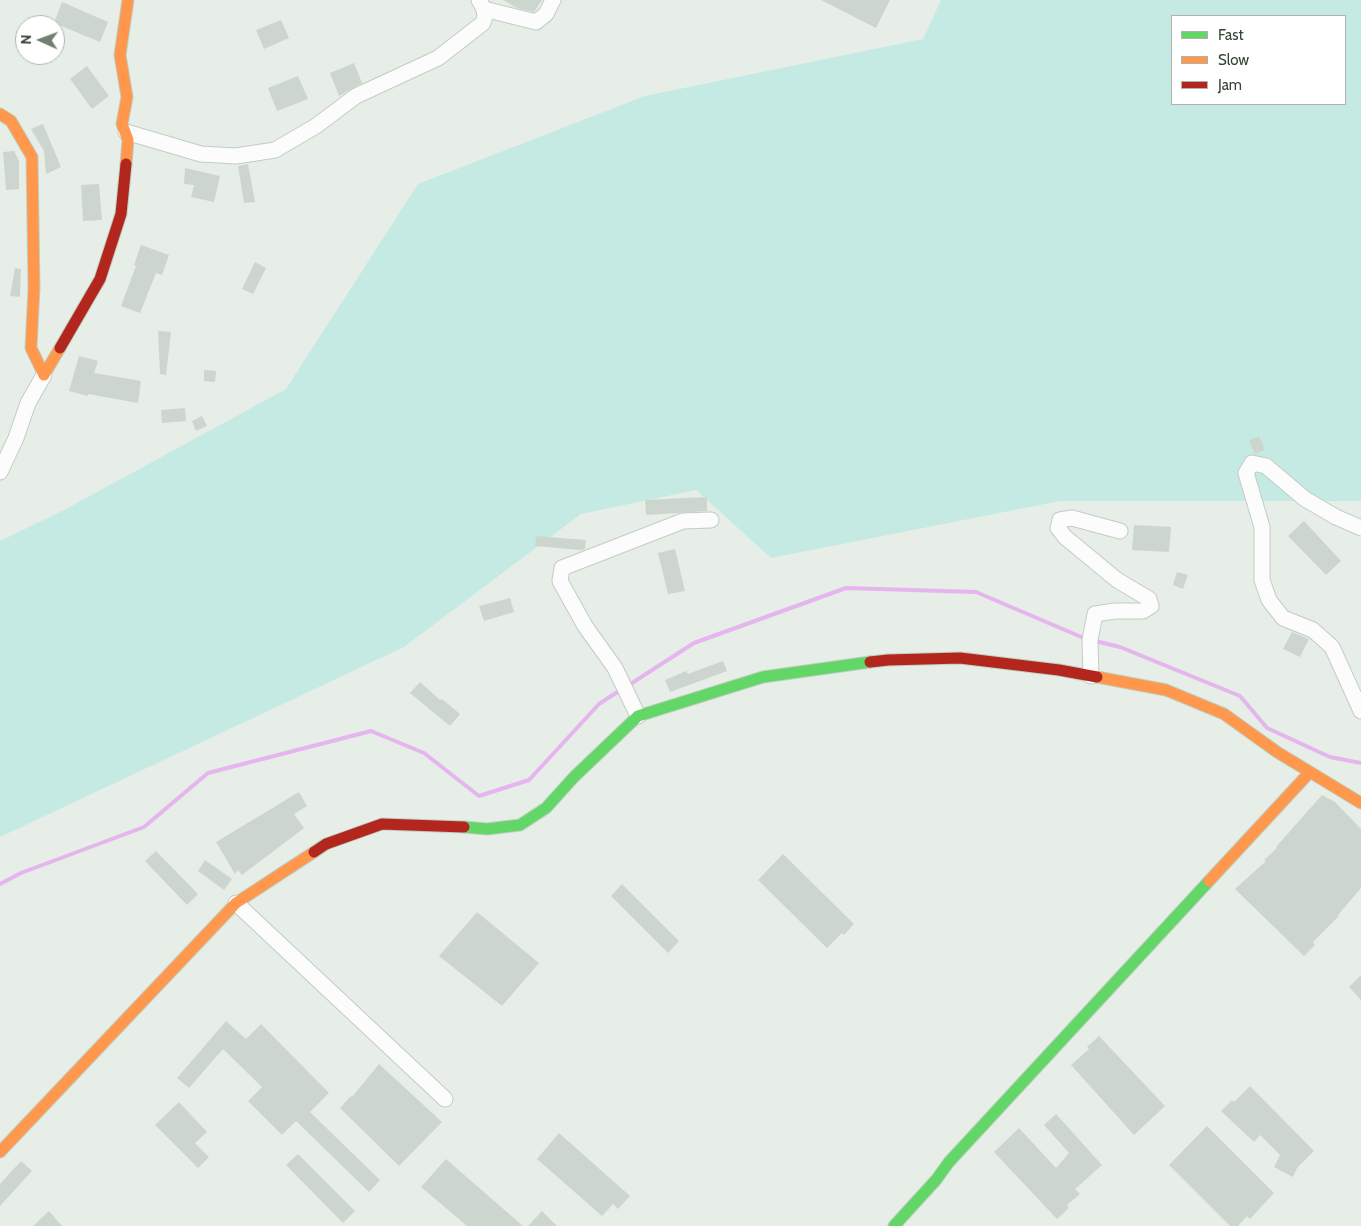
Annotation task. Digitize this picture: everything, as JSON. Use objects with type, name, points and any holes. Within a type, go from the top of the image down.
[{"type":"street","points":[[0,472],[16,438],[28,403],[100,279],[121,214],[128,140],[122,120],[127,97],[120,55],[128,0]]},
{"type":"street","points":[[482,5],[536,22],[546,14],[553,0]]},
{"type":"street","points":[[126,132],[201,154],[236,156],[275,150],[316,126],[356,96],[438,58],[483,23],[485,16],[482,5]]},
{"type":"street","points":[[0,114],[10,121],[32,158],[34,288],[31,348],[44,375]]},
{"type":"street","points":[[1361,528],[1336,517],[1305,499],[1266,466],[1252,464],[1246,473],[1262,527],[1262,580],[1270,600],[1283,618],[1313,630],[1332,647],[1361,711]]},
{"type":"street","points":[[1091,676],[1090,640],[1095,614],[1115,611],[1143,611],[1152,606],[1149,598],[1117,580],[1065,537],[1058,528],[1060,520],[1072,518],[1120,531]]},
{"type":"street","points":[[638,716],[615,668],[585,626],[560,581],[562,568],[683,521],[711,520]]},
{"type":"street","points":[[0,1152],[236,903],[326,844],[382,824],[448,825],[487,829],[520,825],[546,808],[574,776],[638,716],[763,677],[888,660],[960,658],[1059,670],[1166,690],[1224,714],[1277,752],[1361,803]]},
{"type":"street","points":[[894,1226],[936,1180],[949,1162],[1310,772]]},
{"type":"street","points":[[236,903],[445,1099]]},
{"type":"shaded area","points":[[941,0],[1361,0],[1361,501],[1060,501],[771,558],[696,490],[581,514],[404,647],[0,837],[0,541],[66,509],[286,389],[418,184],[645,96],[923,39]]},
{"type":"building","points":[[503,0],[542,0],[534,12],[517,8]]},
{"type":"building","points":[[821,0],[890,0],[876,28]]},
{"type":"building","points":[[62,2],[108,22],[100,42],[65,28],[65,15],[57,15]]},
{"type":"building","points":[[281,20],[289,38],[264,49],[256,30]]},
{"type":"building","points":[[354,63],[362,83],[339,96],[330,73]]},
{"type":"building","points":[[87,66],[109,96],[92,109],[70,79]]},
{"type":"building","points":[[298,76],[308,99],[277,111],[268,88]]},
{"type":"building","points":[[43,124],[61,167],[46,174],[44,151],[31,129]]},
{"type":"building","points":[[14,151],[19,161],[19,189],[6,190],[3,152]]},
{"type":"building","points":[[248,164],[255,202],[244,203],[238,166]]},
{"type":"building","points":[[185,168],[220,176],[214,202],[191,197],[194,185],[184,184]]},
{"type":"building","points":[[99,184],[102,220],[83,221],[81,185]]},
{"type":"building","points":[[141,245],[169,255],[162,275],[156,273],[140,313],[121,306],[136,266],[134,265]]},
{"type":"building","points":[[255,262],[266,268],[253,294],[242,289]]},
{"type":"building","points":[[15,268],[21,269],[20,297],[10,296]]},
{"type":"building","points":[[158,331],[171,332],[166,375],[160,374]]},
{"type":"building","points":[[79,356],[98,361],[94,373],[141,381],[138,403],[88,394],[88,396],[69,391]]},
{"type":"building","points":[[204,370],[216,371],[215,382],[204,381]]},
{"type":"building","points":[[185,408],[186,421],[162,423],[161,410]]},
{"type":"building","points":[[202,416],[207,426],[196,431],[192,421]]},
{"type":"building","points":[[1259,436],[1265,450],[1255,454],[1249,441]]},
{"type":"building","points":[[707,497],[707,511],[646,515],[645,500]]},
{"type":"building","points":[[1304,521],[1341,561],[1326,575],[1288,536]]},
{"type":"building","points":[[1134,525],[1171,527],[1169,552],[1132,550]]},
{"type":"building","points":[[536,536],[586,540],[585,549],[535,546]]},
{"type":"building","points":[[675,549],[685,591],[668,594],[658,553]]},
{"type":"building","points":[[1177,572],[1188,575],[1183,589],[1173,585]]},
{"type":"building","points":[[510,598],[514,612],[484,621],[479,606]]},
{"type":"building","points":[[1292,632],[1309,639],[1300,657],[1283,649]]},
{"type":"building","points":[[723,661],[727,671],[670,692],[665,680],[686,671],[688,674]]},
{"type":"building","points":[[420,682],[440,700],[442,699],[460,714],[450,726],[410,693]]},
{"type":"building","points":[[299,792],[307,806],[294,814],[304,828],[242,875],[238,870],[235,874],[216,842]]},
{"type":"building","points":[[1322,795],[1335,802],[1361,829],[1361,888],[1339,916],[1313,942],[1315,945],[1304,956],[1235,889],[1266,861],[1264,860],[1277,848]]},
{"type":"building","points":[[156,851],[198,894],[187,905],[145,861]]},
{"type":"building","points":[[783,854],[854,924],[844,935],[842,933],[827,948],[758,880]]},
{"type":"building","points":[[205,860],[232,879],[224,890],[198,871]]},
{"type":"building","points":[[622,884],[679,941],[668,953],[611,896]]},
{"type":"building","points":[[477,912],[539,963],[502,1006],[439,956]]},
{"type":"building","points":[[1361,975],[1361,1000],[1349,987]]},
{"type":"building","points":[[226,1021],[246,1039],[261,1024],[329,1093],[310,1112],[380,1180],[369,1192],[296,1121],[282,1135],[248,1101],[262,1087],[223,1049],[189,1088],[177,1078]]},
{"type":"building","points":[[1099,1036],[1165,1106],[1134,1135],[1071,1065],[1089,1049],[1087,1047]]},
{"type":"building","points":[[379,1064],[442,1122],[399,1166],[340,1108],[352,1097]]},
{"type":"building","points":[[1250,1086],[1314,1151],[1297,1168],[1293,1177],[1274,1167],[1280,1155],[1260,1135],[1254,1142],[1221,1111],[1232,1100],[1234,1102]]},
{"type":"building","points":[[179,1102],[207,1132],[195,1143],[209,1157],[198,1168],[155,1125]]},
{"type":"building","points":[[1056,1114],[1102,1165],[1075,1189],[1080,1194],[1067,1205],[1069,1208],[1057,1219],[994,1152],[1019,1128],[1056,1168],[1069,1153],[1044,1125]]},
{"type":"building","points":[[1207,1126],[1274,1193],[1250,1219],[1247,1216],[1238,1226],[1230,1226],[1169,1165]]},
{"type":"building","points":[[559,1133],[630,1196],[618,1209],[613,1204],[602,1216],[537,1159]]},
{"type":"building","points":[[298,1154],[355,1211],[343,1223],[286,1165]]},
{"type":"building","points":[[446,1159],[523,1226],[467,1226],[421,1187]]},
{"type":"building","points":[[21,1161],[32,1171],[0,1206],[0,1184]]},
{"type":"building","points":[[49,1211],[62,1226],[33,1226]]},
{"type":"building","points":[[542,1211],[557,1226],[528,1226]]},
{"type":"waterway","points":[[632,683],[694,643],[846,588],[976,592],[1086,639]]},
{"type":"waterway","points":[[1095,641],[1120,647],[1240,696],[1267,728],[1330,757],[1361,763]]},
{"type":"waterway","points":[[0,884],[21,873],[144,827],[208,773],[371,731],[424,753],[479,796],[529,780],[599,704],[619,691]]},
{"type":"traffic: fast","points":[[464,827],[487,829],[520,825],[546,808],[574,777],[638,716],[763,677],[870,662]]},
{"type":"traffic: fast","points":[[894,1226],[936,1180],[949,1162],[1209,881]]},
{"type":"traffic: slow","points":[[126,164],[128,140],[122,124],[127,97],[120,55],[128,0]]},
{"type":"traffic: slow","points":[[0,114],[11,121],[32,157],[34,288],[31,348],[44,375],[60,348]]},
{"type":"traffic: slow","points":[[1097,677],[1166,690],[1224,714],[1277,752],[1361,803]]},
{"type":"traffic: slow","points":[[1209,881],[1310,772]]},
{"type":"traffic: slow","points":[[0,1152],[236,903],[314,852]]},
{"type":"traffic: jam","points":[[60,348],[100,279],[121,214],[126,164]]},
{"type":"traffic: jam","points":[[870,662],[960,658],[1059,670],[1097,677]]},
{"type":"traffic: jam","points":[[314,852],[326,844],[382,824],[464,827]]}]
